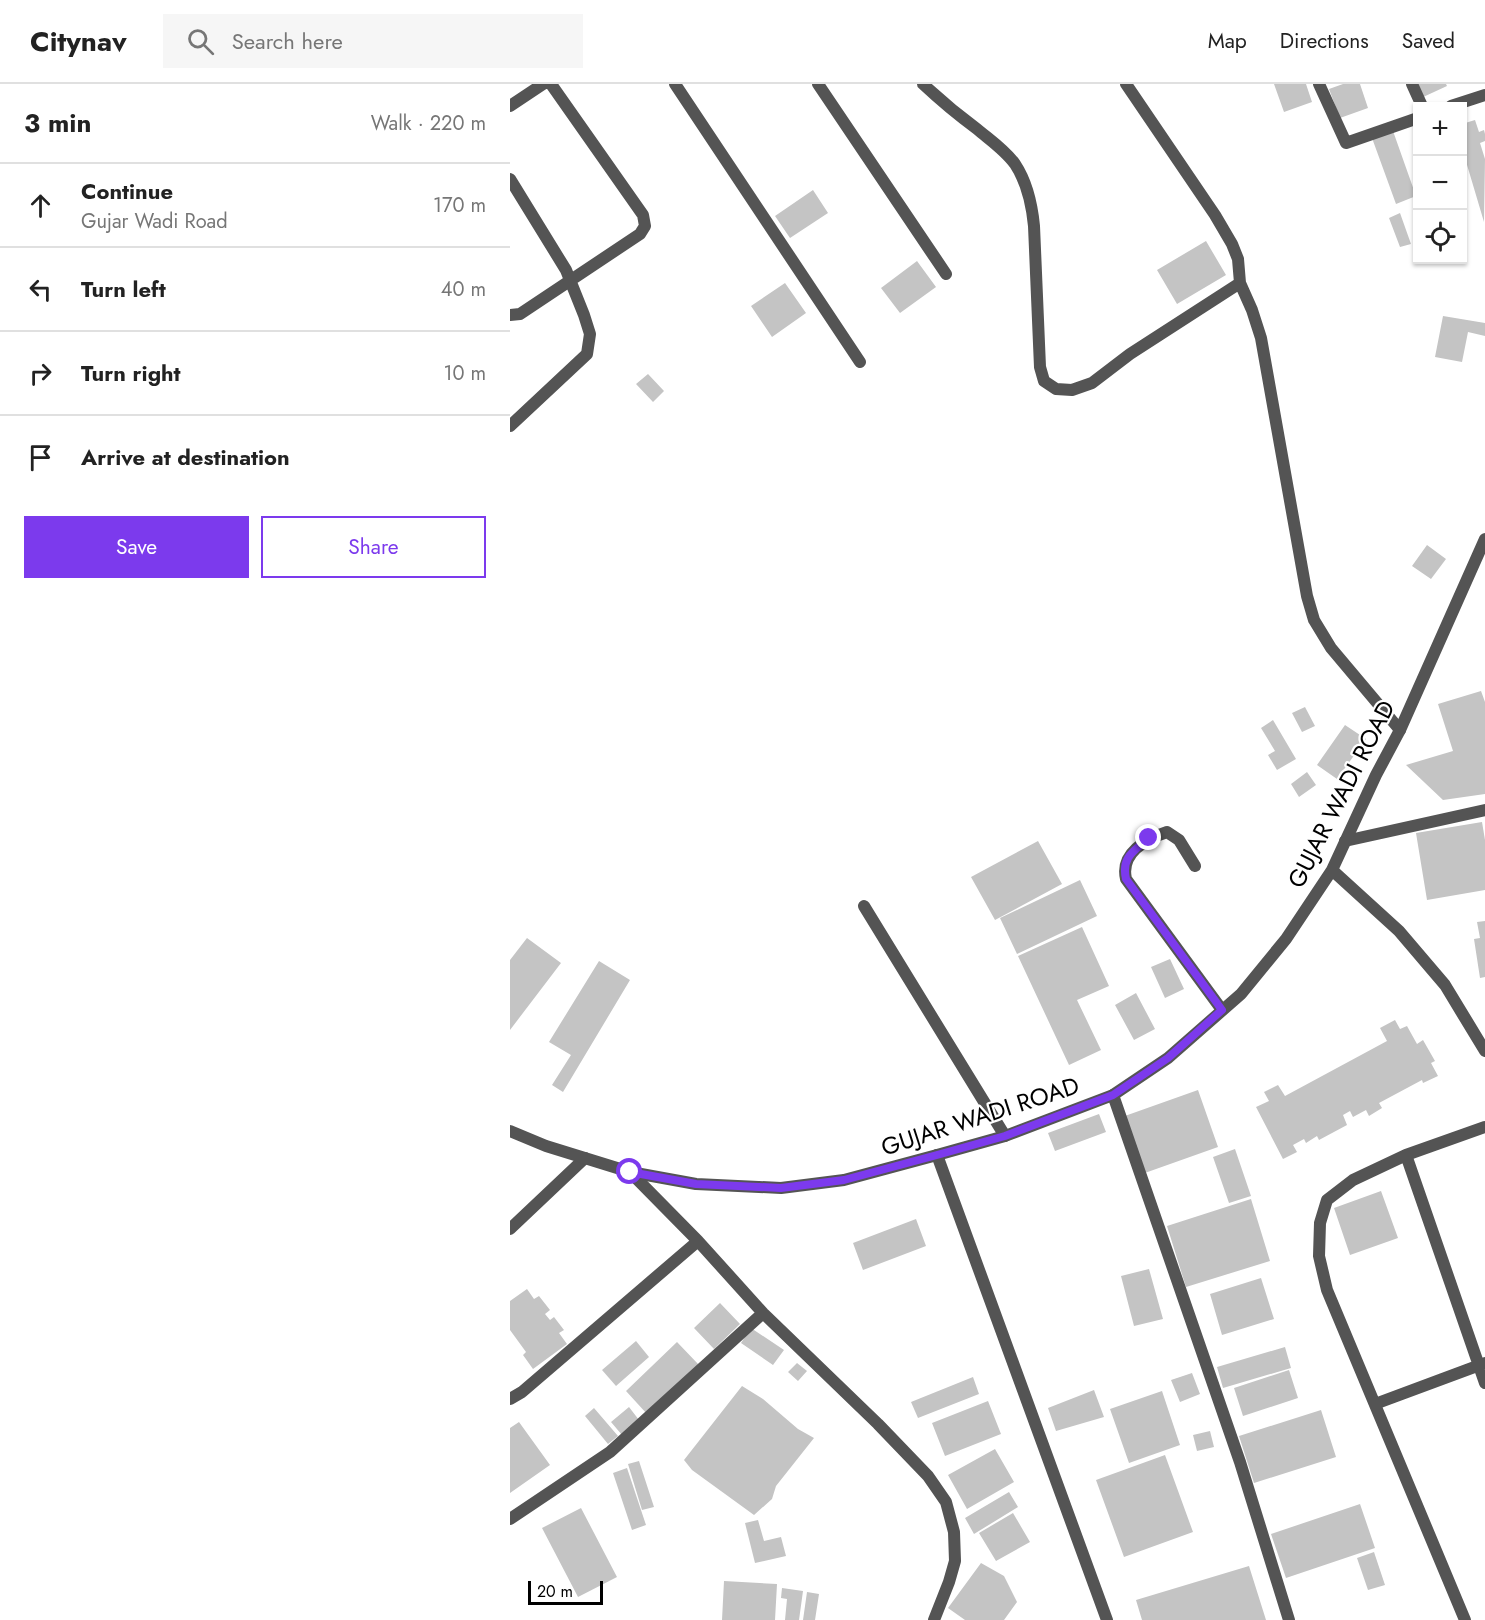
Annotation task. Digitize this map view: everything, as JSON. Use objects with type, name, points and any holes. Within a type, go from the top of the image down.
[{"type":"street","points":[[510,106],[543,84]]},
{"type":"street","points":[[510,315],[520,314],[639,234],[645,226],[643,215],[551,84]]},
{"type":"street","points":[[675,84],[860,362]]},
{"type":"street","points":[[818,84],[946,274]]},
{"type":"street","points":[[923,84],[1003,149],[1016,165],[1025,184],[1032,207],[1034,226],[1040,367],[1044,381],[1056,389],[1072,390],[1092,383],[1130,354],[1240,283]]},
{"type":"street","points":[[1126,84],[1215,215],[1238,259],[1240,283],[1261,338],[1303,574],[1314,620],[1331,648],[1400,730]]},
{"type":"street","points":[[1319,84],[1346,143],[1413,120]]},
{"type":"street","points":[[1412,84],[1420,102]]},
{"type":"street","points":[[1463,102],[1485,95]]},
{"type":"street","points":[[510,179],[566,270],[590,334],[586,354],[511,423]]},
{"type":"street","name":"GUJAR WADI ROAD","points":[[510,1131],[546,1146],[630,1172],[696,1184],[781,1188],[844,1180],[1005,1136],[1113,1095],[1168,1058],[1240,994],[1286,939],[1332,870],[1376,775],[1400,730],[1485,539]]},
{"type":"street","points":[[1345,841],[1485,810]]},
{"type":"street","points":[[1195,866],[1179,840],[1167,832],[1149,838],[1128,857],[1124,867],[1126,879],[1222,1010]]},
{"type":"street","points":[[1332,870],[1399,931],[1445,985],[1485,1051]]},
{"type":"street","points":[[864,906],[1005,1136]]},
{"type":"street","points":[[1113,1095],[1240,1462],[1289,1620]]},
{"type":"street","points":[[1465,1620],[1327,1290],[1319,1256],[1320,1223],[1327,1200],[1353,1180],[1406,1155],[1485,1127]]},
{"type":"street","points":[[937,1155],[1107,1620]]},
{"type":"street","points":[[1406,1155],[1482,1364],[1485,1383]]},
{"type":"street","points":[[510,1229],[585,1158]]},
{"type":"street","points":[[630,1172],[698,1241],[763,1313],[878,1424],[928,1476],[946,1502],[954,1532],[955,1561],[934,1620]]},
{"type":"street","points":[[510,1399],[522,1392],[698,1241]]},
{"type":"street","points":[[510,1519],[610,1452],[763,1313]]},
{"type":"street","points":[[1375,1404],[1482,1364]]},
{"type":"building","points":[[1274,84],[1306,84],[1312,102],[1284,112]]},
{"type":"building","points":[[1343,84],[1360,84],[1368,108],[1340,118],[1329,89]]},
{"type":"building","points":[[1415,84],[1446,84],[1447,86],[1421,98]]},
{"type":"building","points":[[1475,120],[1479,132],[1484,130],[1485,134],[1485,141],[1480,143],[1485,159],[1484,222],[1467,165],[1467,122]]},
{"type":"building","points":[[1393,131],[1413,188],[1413,197],[1396,204],[1372,138]]},
{"type":"building","points":[[813,190],[828,213],[790,238],[775,216]]},
{"type":"building","points":[[1400,213],[1411,244],[1400,247],[1389,218]]},
{"type":"building","points":[[1206,241],[1226,275],[1177,304],[1157,270]]},
{"type":"building","points":[[917,261],[936,287],[900,313],[881,288]]},
{"type":"building","points":[[785,283],[806,313],[772,337],[751,306]]},
{"type":"building","points":[[1443,316],[1485,323],[1485,336],[1468,332],[1462,362],[1435,357]]},
{"type":"building","points":[[648,374],[664,391],[653,402],[636,384]]},
{"type":"building","points":[[1427,545],[1446,559],[1431,579],[1412,566]]},
{"type":"building","points":[[1481,691],[1485,702],[1485,794],[1443,800],[1406,765],[1453,751],[1438,704]]},
{"type":"building","points":[[1305,707],[1315,726],[1302,732],[1292,713]]},
{"type":"building","points":[[1273,720],[1296,759],[1277,770],[1268,755],[1275,751],[1261,728]]},
{"type":"building","points":[[1345,725],[1366,739],[1337,779],[1317,765]]},
{"type":"building","points":[[1307,772],[1316,785],[1299,797],[1291,784]]},
{"type":"building","points":[[1482,822],[1485,840],[1485,890],[1427,900],[1416,833]]},
{"type":"building","points":[[1038,841],[1062,884],[995,920],[971,877]]},
{"type":"building","points":[[1080,880],[1097,916],[1017,954],[1000,918]]},
{"type":"building","points":[[1485,921],[1485,977],[1480,978],[1474,939],[1480,938],[1477,922]]},
{"type":"building","points":[[1082,927],[1109,986],[1077,1000],[1101,1050],[1069,1065],[1018,956]]},
{"type":"building","points":[[527,938],[561,963],[510,1030],[510,960]]},
{"type":"building","points":[[1170,959],[1184,989],[1165,998],[1151,967]]},
{"type":"building","points":[[599,961],[630,980],[563,1092],[552,1085],[571,1055],[549,1042]]},
{"type":"building","points":[[1136,993],[1155,1029],[1134,1040],[1115,1005]]},
{"type":"building","points":[[1395,1020],[1400,1029],[1407,1026],[1417,1044],[1423,1040],[1435,1061],[1431,1063],[1438,1076],[1423,1083],[1422,1080],[1379,1103],[1382,1108],[1369,1116],[1366,1110],[1353,1117],[1350,1111],[1343,1115],[1347,1125],[1319,1140],[1317,1136],[1306,1143],[1304,1139],[1293,1145],[1297,1152],[1283,1159],[1256,1107],[1269,1101],[1264,1092],[1278,1085],[1285,1096],[1387,1041],[1380,1028]]},
{"type":"building","points":[[1198,1090],[1218,1147],[1142,1174],[1122,1117]]},
{"type":"building","points":[[1099,1114],[1106,1132],[1055,1151],[1048,1133]]},
{"type":"building","points":[[1235,1149],[1251,1196],[1229,1203],[1213,1157]]},
{"type":"building","points":[[1381,1191],[1398,1238],[1350,1255],[1334,1208]]},
{"type":"building","points":[[1251,1199],[1270,1261],[1186,1287],[1167,1226]]},
{"type":"building","points":[[916,1219],[926,1246],[863,1270],[853,1243]]},
{"type":"building","points":[[1149,1269],[1163,1319],[1134,1326],[1121,1276]]},
{"type":"building","points":[[1261,1278],[1274,1319],[1222,1335],[1210,1294]]},
{"type":"building","points":[[527,1289],[534,1299],[539,1296],[550,1310],[545,1314],[550,1320],[554,1317],[564,1330],[559,1333],[567,1344],[533,1369],[523,1355],[526,1352],[510,1330],[510,1301]]},
{"type":"building","points":[[720,1303],[740,1324],[714,1349],[694,1328]]},
{"type":"building","points":[[751,1328],[784,1350],[773,1365],[741,1343]]},
{"type":"building","points":[[636,1341],[649,1357],[616,1386],[602,1370]]},
{"type":"building","points":[[677,1342],[699,1365],[647,1414],[626,1391]]},
{"type":"building","points":[[1285,1347],[1291,1368],[1223,1388],[1217,1367]]},
{"type":"building","points":[[797,1363],[807,1371],[798,1381],[788,1372]]},
{"type":"building","points":[[1289,1370],[1298,1398],[1243,1416],[1234,1388]]},
{"type":"building","points":[[1192,1373],[1200,1394],[1180,1402],[1171,1380]]},
{"type":"building","points":[[973,1377],[979,1394],[918,1418],[911,1402]]},
{"type":"building","points":[[742,1386],[763,1399],[798,1429],[814,1438],[776,1486],[772,1499],[754,1515],[692,1470],[684,1460]]},
{"type":"building","points":[[1094,1390],[1104,1417],[1056,1431],[1048,1408]]},
{"type":"building","points":[[1162,1391],[1180,1445],[1129,1463],[1110,1409]]},
{"type":"building","points":[[988,1401],[1001,1434],[945,1456],[932,1423]]},
{"type":"building","points":[[629,1407],[639,1420],[622,1435],[611,1422]]},
{"type":"building","points":[[594,1408],[618,1436],[608,1444],[585,1416]]},
{"type":"building","points":[[1321,1410],[1336,1457],[1254,1483],[1239,1436]]},
{"type":"building","points":[[519,1422],[550,1465],[510,1493],[510,1428]]},
{"type":"building","points":[[1210,1431],[1214,1447],[1197,1451],[1193,1435]]},
{"type":"building","points":[[995,1449],[1014,1482],[967,1509],[948,1475]]},
{"type":"building","points":[[1165,1455],[1193,1532],[1124,1557],[1096,1480]]},
{"type":"building","points":[[639,1461],[654,1507],[642,1510],[628,1464]]},
{"type":"building","points":[[627,1468],[646,1525],[632,1530],[613,1473]]},
{"type":"building","points":[[1009,1492],[1018,1507],[974,1534],[965,1518]]},
{"type":"building","points":[[1360,1504],[1375,1548],[1286,1578],[1271,1534]]},
{"type":"building","points":[[581,1508],[617,1577],[578,1597],[542,1528]]},
{"type":"building","points":[[1013,1513],[1030,1542],[996,1561],[979,1533]]},
{"type":"building","points":[[758,1520],[764,1541],[781,1537],[786,1556],[755,1563],[745,1523]]},
{"type":"building","points":[[1374,1552],[1385,1585],[1368,1590],[1357,1558]]},
{"type":"building","points":[[981,1563],[1004,1576],[1017,1602],[1004,1620],[965,1620],[948,1608]]},
{"type":"building","points":[[1249,1566],[1266,1620],[1142,1620],[1136,1600]]},
{"type":"building","points":[[724,1581],[777,1584],[775,1620],[722,1620]]},
{"type":"building","points":[[782,1588],[803,1591],[799,1620],[785,1620],[787,1599],[781,1598]]},
{"type":"building","points":[[807,1592],[819,1594],[815,1620],[803,1620]]},
{"type":"route","points":[[630,1172],[696,1184],[781,1188],[844,1180],[1005,1136],[1113,1095],[1168,1058],[1222,1010],[1126,879],[1124,867],[1128,857],[1149,838]]}]
